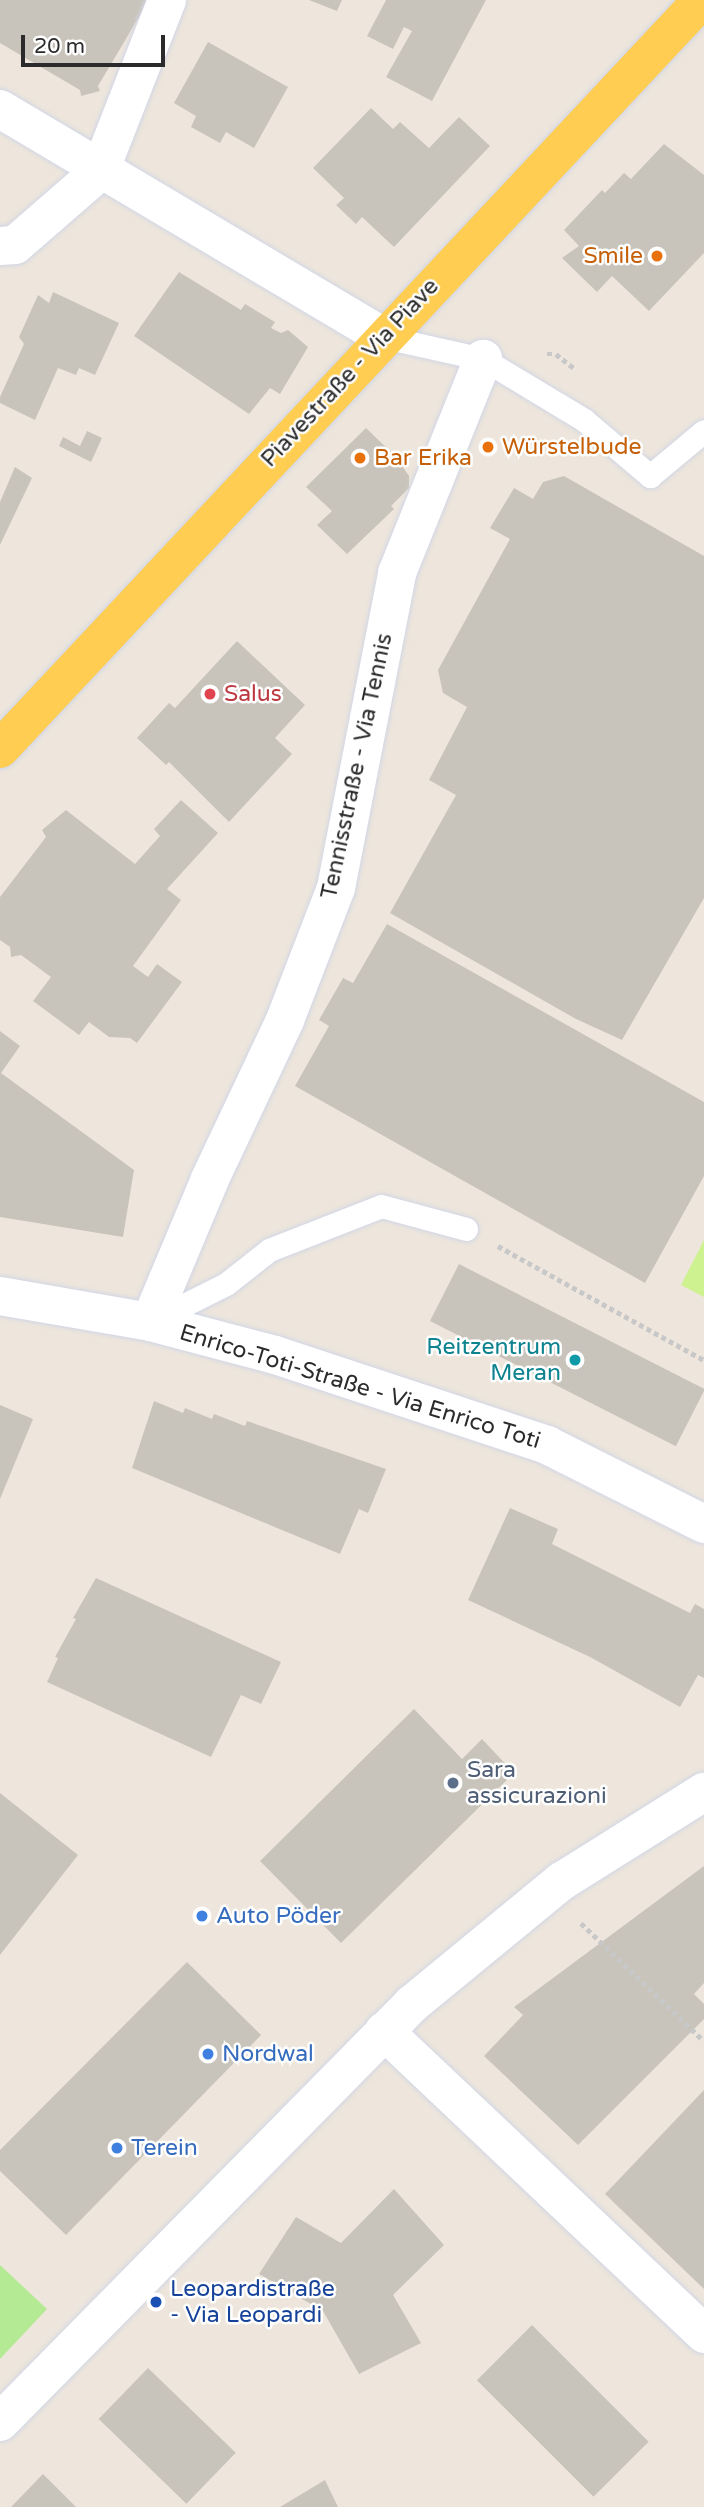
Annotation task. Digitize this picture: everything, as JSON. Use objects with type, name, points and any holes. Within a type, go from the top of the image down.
[{"type":"main road","name":"Piavestraße - Via Piave","points":[[0,749],[702,0]]},
{"type":"street","points":[[0,246],[15,245],[100,171],[167,0]]},
{"type":"street","points":[[0,109],[100,171],[384,337]]},
{"type":"street","name":"Tennisstraße - Via Tennis","points":[[150,1322],[210,1179],[285,1020],[336,888],[397,573],[483,359]]},
{"type":"street","name":"Enrico-Toti-Straße - Via Enrico Toti","points":[[0,1296],[150,1322],[275,1355],[547,1445],[704,1524]]},
{"type":"street","points":[[0,2422],[384,2031],[548,1891],[704,1791]]},
{"type":"street","points":[[384,2031],[704,2334]]},
{"type":"lane","points":[[384,337],[483,359],[583,421],[650,476],[704,431]]},
{"type":"lane","points":[[150,1322],[226,1284],[269,1250],[381,1206],[466,1229]]},
{"type":"path","points":[[466,1229],[704,1360]]},
{"type":"path","points":[[548,1891],[704,2041]]},
{"type":"green space","points":[[704,1240],[704,1297],[681,1285]]},
{"type":"green space","points":[[0,2265],[47,2309],[0,2359]]},
{"type":"building","points":[[0,0],[149,0],[98,86],[100,91],[81,96],[80,90],[0,43]]},
{"type":"building","points":[[309,0],[342,0],[337,11]]},
{"type":"building","points":[[386,0],[486,0],[432,101],[386,77],[412,31],[404,27],[393,49],[367,36]]},
{"type":"building","points":[[208,42],[288,87],[254,148],[226,132],[220,143],[191,127],[196,116],[174,103]]},
{"type":"building","points":[[371,108],[393,129],[400,122],[429,148],[459,117],[490,146],[394,247],[362,217],[356,224],[336,205],[344,198],[313,168]]},
{"type":"building","points":[[664,144],[704,175],[704,253],[649,311],[612,276],[597,292],[562,258],[579,246],[564,230],[602,190],[605,193],[624,173],[631,179]]},
{"type":"building","points":[[179,272],[241,310],[245,304],[275,322],[271,328],[281,333],[288,330],[308,347],[280,394],[270,388],[249,414],[134,336]]},
{"type":"building","points":[[53,292],[119,323],[95,375],[79,368],[76,375],[58,368],[35,420],[0,403],[0,397],[24,344],[19,337],[38,295],[49,303]]},
{"type":"building","points":[[366,428],[396,457],[409,476],[409,488],[391,506],[394,509],[347,554],[317,525],[332,511],[306,487]]},
{"type":"building","points":[[87,431],[102,438],[91,462],[59,446],[63,437],[80,446]]},
{"type":"building","points":[[15,467],[32,478],[0,545],[0,502]]},
{"type":"building","points":[[564,476],[704,556],[704,898],[622,1040],[576,1019],[390,913],[456,795],[429,780],[467,707],[443,693],[438,670],[510,539],[490,528],[514,488],[533,499],[543,482]]},
{"type":"building","points":[[237,641],[305,705],[275,738],[292,754],[229,822],[169,762],[166,765],[137,738],[169,703],[175,708]]},
{"type":"building","points":[[181,800],[218,833],[167,889],[181,900],[133,966],[148,977],[157,964],[182,982],[137,1043],[130,1038],[109,1037],[89,1022],[79,1035],[33,1001],[51,977],[21,955],[11,957],[10,947],[0,940],[0,897],[46,837],[42,830],[66,810],[135,864],[160,836],[154,829]]},
{"type":"building","points":[[387,924],[704,1102],[704,1176],[645,1283],[295,1086],[329,1026],[319,1020],[343,978],[353,983]]},
{"type":"building","points":[[0,1031],[20,1046],[1,1073],[134,1170],[123,1237],[0,1217]]},
{"type":"building","name":"Reitzentrum Meran","points":[[459,1264],[704,1389],[676,1446],[430,1321]]},
{"type":"building","points":[[154,1401],[183,1413],[185,1408],[212,1419],[214,1414],[245,1426],[247,1421],[386,1469],[368,1513],[359,1509],[340,1554],[132,1468]]},
{"type":"building","points":[[0,1405],[33,1419],[0,1499]]},
{"type":"building","points":[[510,1508],[558,1529],[552,1544],[690,1613],[695,1604],[704,1609],[704,1678],[698,1675],[680,1707],[590,1657],[468,1600]]},
{"type":"building","points":[[96,1578],[281,1662],[261,1704],[241,1695],[211,1757],[47,1682],[58,1658],[55,1657],[76,1619],[73,1618]]},
{"type":"building","points":[[414,1709],[462,1759],[482,1739],[514,1773],[341,1943],[260,1861]]},
{"type":"building","points":[[0,1793],[78,1855],[0,1955]]},
{"type":"building","points":[[704,1866],[704,1983],[694,1994],[704,2004],[704,2019],[578,2145],[484,2056],[523,2015],[514,2007]]},
{"type":"building","points":[[187,1962],[261,2035],[66,2235],[0,2171],[0,2150]]},
{"type":"building","points":[[704,2090],[704,2289],[605,2194]]},
{"type":"building","points":[[394,2189],[444,2245],[393,2295],[421,2343],[359,2374],[323,2311],[259,2274],[296,2217],[341,2243]]},
{"type":"building","points":[[532,2325],[649,2442],[594,2497],[477,2380]]},
{"type":"building","points":[[148,2368],[236,2453],[186,2504],[99,2419]]},
{"type":"building","points":[[43,2474],[76,2507],[11,2507]]},
{"type":"building","points":[[325,2480],[338,2507],[280,2507]]},
{"type":"place","name":"Smile","points":[[657,256]]},
{"type":"place","name":"Würstelbude","points":[[488,447]]},
{"type":"place","name":"Bar Erika","points":[[360,458]]},
{"type":"place","name":"Salus","points":[[210,694]]},
{"type":"place","name":"Reitzentrum Meran","points":[[575,1360]]},
{"type":"place","name":"Sara assicurazioni","points":[[453,1783]]},
{"type":"place","name":"Auto Pöder","points":[[202,1916]]},
{"type":"place","name":"Nordwal","points":[[208,2054]]},
{"type":"place","name":"Terein","points":[[117,2148]]},
{"type":"place","name":"Leopardistraße - Via Leopardi","points":[[156,2302]]}]
